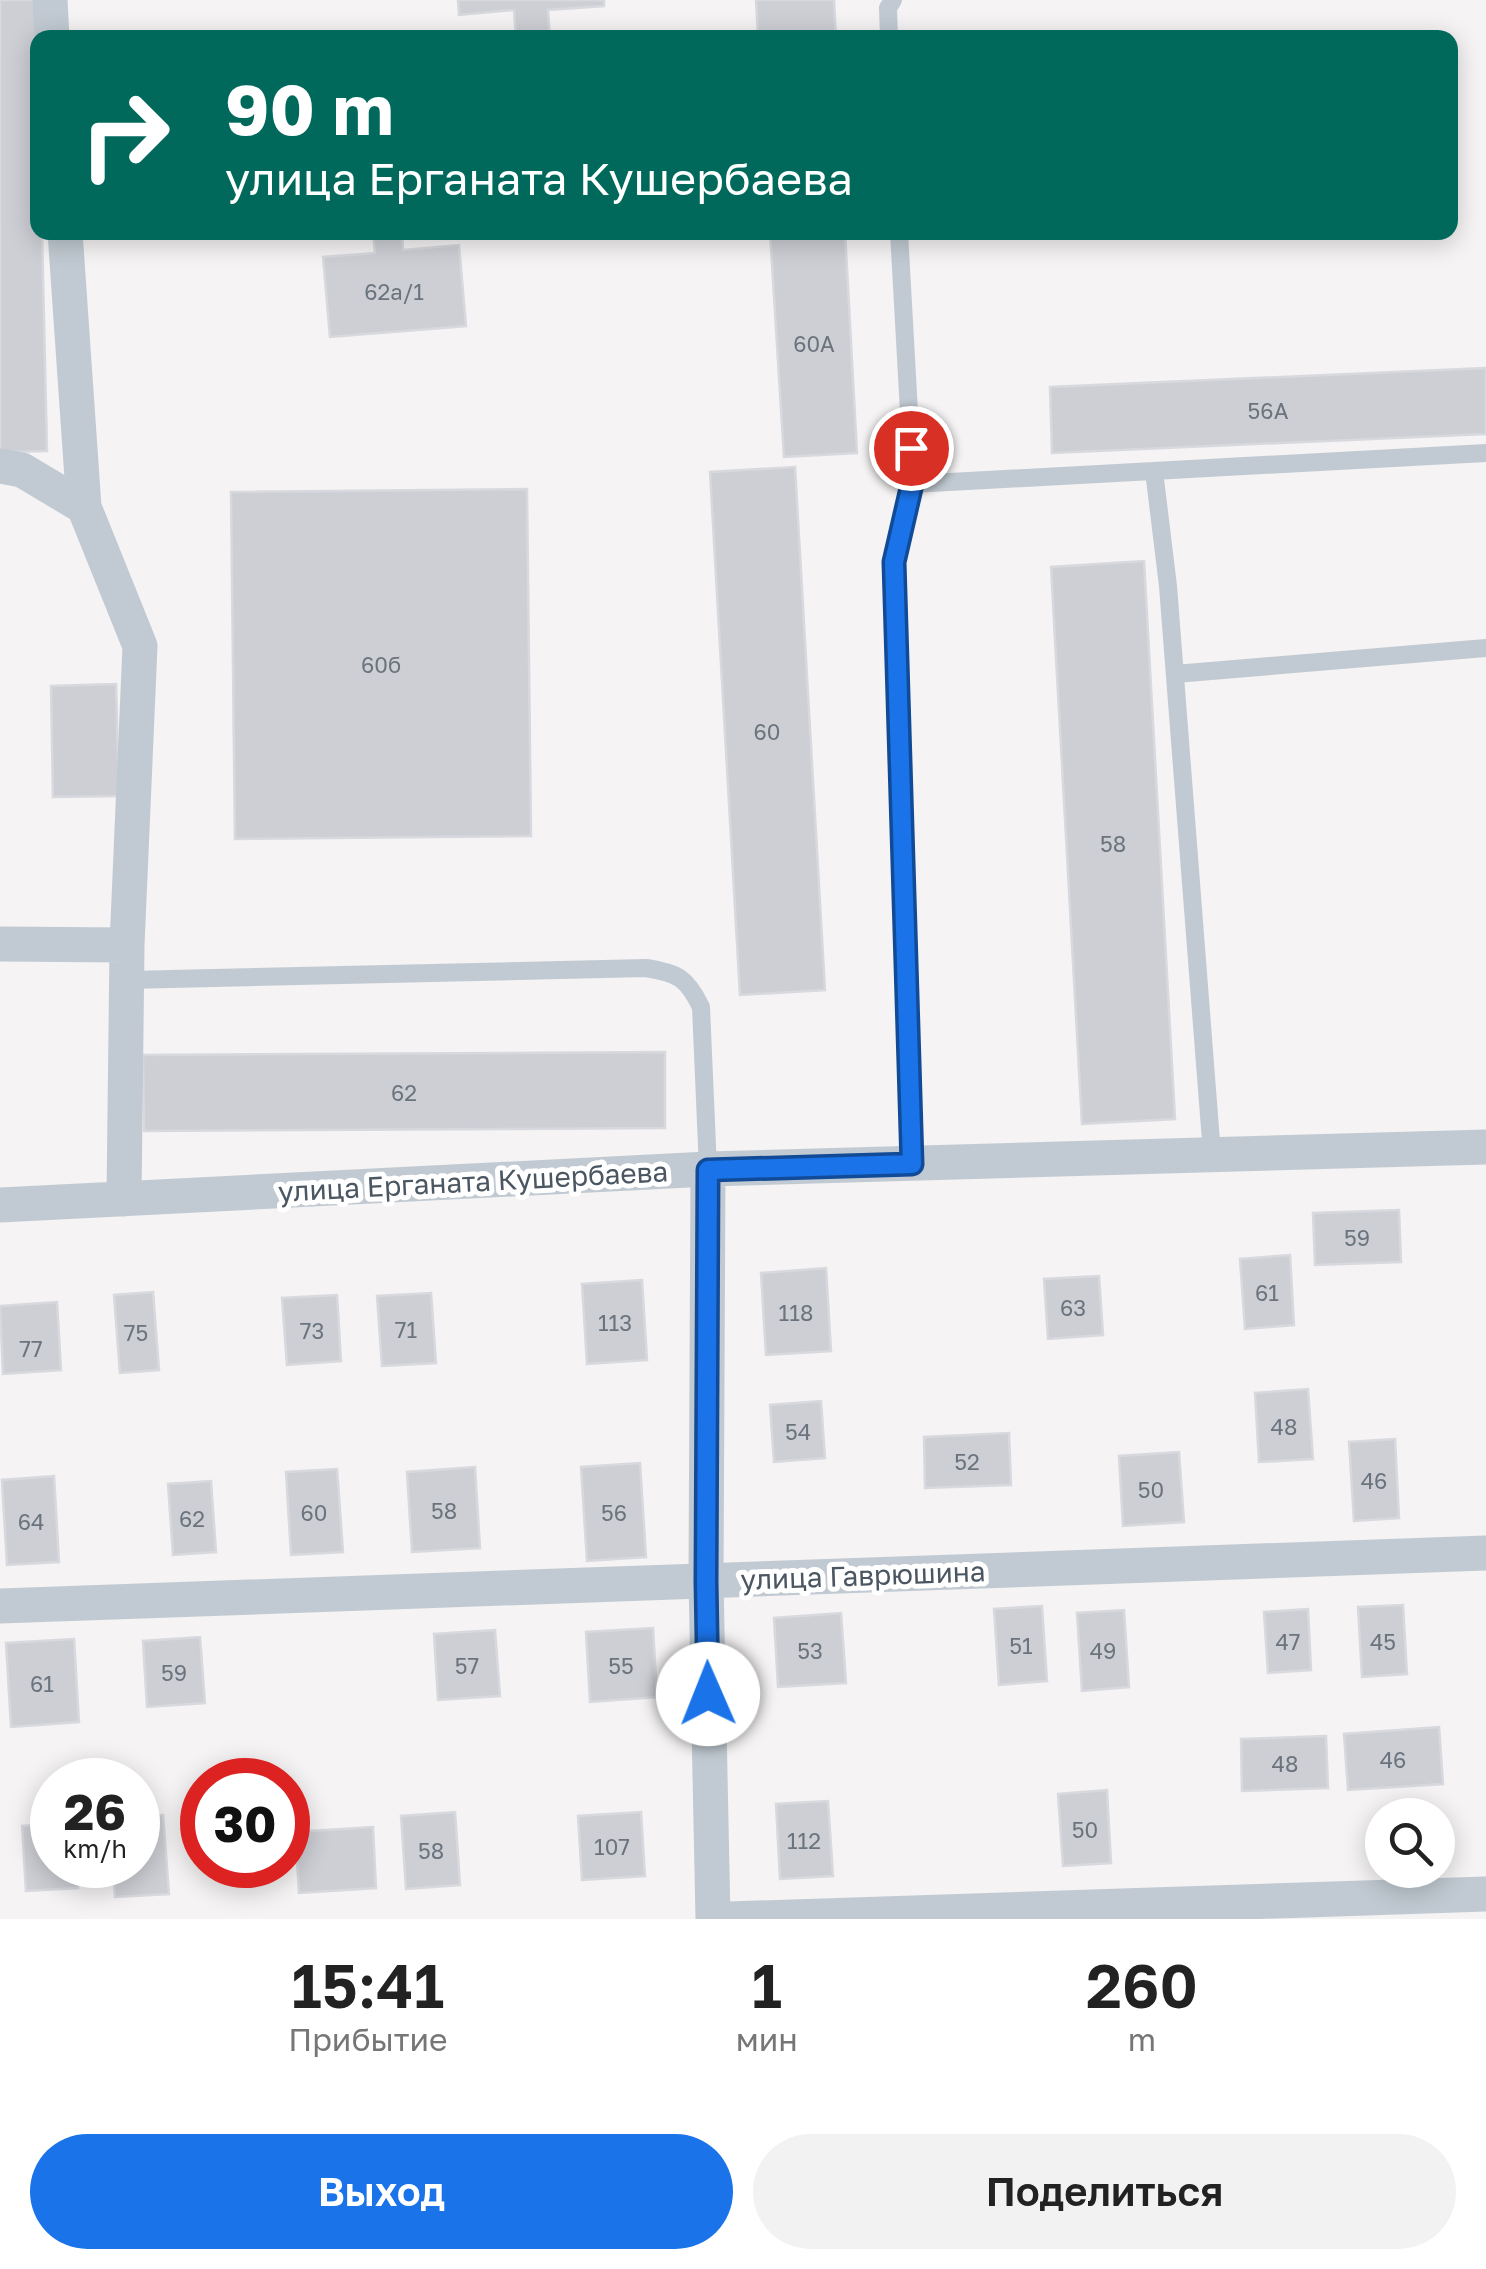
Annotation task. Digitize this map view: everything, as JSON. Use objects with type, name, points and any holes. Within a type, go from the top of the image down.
[{"type":"street","points":[[50,0],[52,30]]},
{"type":"street","points":[[67,240],[84,506],[140,646],[127,944],[124,1199]]},
{"type":"street","points":[[0,466],[22,470],[84,506]]},
{"type":"street","points":[[0,944],[127,944]]},
{"type":"street","name":"улица Ерганата Кушербаева","points":[[0,1205],[708,1170],[1486,1147]]},
{"type":"street","points":[[708,1170],[706,1581],[714,1919]]},
{"type":"street","name":"улица Гаврюшина","points":[[0,1606],[1486,1553]]},
{"type":"street","points":[[729,1919],[1486,1894]]},
{"type":"lane","points":[[889,30],[888,8],[892,0]]},
{"type":"lane","points":[[900,240],[912,484],[894,562],[912,1164]]},
{"type":"lane","points":[[912,484],[1486,453]]},
{"type":"lane","points":[[1154,471],[1168,586],[1212,1154]]},
{"type":"lane","points":[[1175,674],[1486,648]]},
{"type":"lane","points":[[127,980],[646,968],[672,972],[690,986],[701,1007],[708,1170]]},
{"type":"building","points":[[0,0],[37,0],[37,30],[30,30],[30,240],[42,240],[47,451],[0,452]]},
{"type":"building","points":[[458,0],[604,0],[604,6],[548,10],[549,30],[515,30],[514,10],[459,15]]},
{"type":"building","points":[[756,0],[834,0],[836,30],[758,30]]},
{"type":"building","points":[[374,240],[402,240],[403,250],[459,245],[466,326],[330,337],[323,257],[375,253]]},
{"type":"building","points":[[770,240],[845,240],[857,453],[784,457]]},
{"type":"building","points":[[1486,368],[1486,434],[1052,453],[1050,387]]},
{"type":"building","points":[[795,467],[825,990],[740,995],[710,472]]},
{"type":"building","points":[[527,489],[531,836],[235,839],[231,492]]},
{"type":"building","points":[[1144,561],[1175,1119],[1082,1124],[1051,567]]},
{"type":"building","points":[[116,684],[119,796],[53,797],[51,686]]},
{"type":"building","points":[[665,1052],[665,1128],[144,1131],[143,1055]]},
{"type":"building","points":[[1399,1210],[1401,1262],[1315,1265],[1313,1213]]},
{"type":"building","points":[[1290,1255],[1294,1325],[1245,1329],[1240,1259]]},
{"type":"building","points":[[826,1268],[831,1351],[766,1355],[761,1273]]},
{"type":"building","points":[[1099,1276],[1103,1335],[1048,1339],[1044,1279]]},
{"type":"building","points":[[642,1280],[647,1360],[587,1364],[582,1284]]},
{"type":"building","points":[[153,1292],[159,1370],[120,1373],[114,1295]]},
{"type":"building","points":[[431,1293],[436,1363],[382,1366],[377,1296]]},
{"type":"building","points":[[337,1295],[341,1361],[287,1365],[282,1298]]},
{"type":"building","points":[[57,1302],[61,1370],[3,1374],[0,1306]]},
{"type":"building","points":[[1308,1389],[1313,1459],[1259,1462],[1255,1393]]},
{"type":"building","points":[[821,1401],[825,1458],[774,1462],[770,1405]]},
{"type":"building","points":[[1009,1433],[1011,1485],[925,1488],[924,1437]]},
{"type":"building","points":[[1395,1439],[1399,1518],[1354,1521],[1349,1442]]},
{"type":"building","points":[[1179,1452],[1184,1522],[1123,1526],[1119,1456]]},
{"type":"building","points":[[640,1463],[646,1557],[587,1561],[581,1467]]},
{"type":"building","points":[[475,1467],[480,1548],[412,1552],[407,1472]]},
{"type":"building","points":[[337,1469],[343,1552],[291,1555],[286,1472]]},
{"type":"building","points":[[54,1476],[59,1562],[7,1565],[2,1480]]},
{"type":"building","points":[[211,1481],[216,1552],[173,1555],[168,1484]]},
{"type":"building","points":[[1403,1605],[1407,1674],[1362,1677],[1358,1607]]},
{"type":"building","points":[[1042,1606],[1047,1681],[999,1685],[994,1609]]},
{"type":"building","points":[[1308,1609],[1311,1670],[1268,1673],[1264,1612]]},
{"type":"building","points":[[1124,1610],[1129,1687],[1082,1691],[1077,1613]]},
{"type":"building","points":[[841,1613],[846,1683],[778,1687],[774,1618]]},
{"type":"building","points":[[653,1628],[657,1697],[590,1702],[586,1632]]},
{"type":"building","points":[[495,1630],[500,1696],[438,1700],[434,1634]]},
{"type":"building","points":[[200,1637],[205,1703],[147,1707],[143,1641]]},
{"type":"building","points":[[74,1639],[79,1722],[11,1727],[6,1643]]},
{"type":"building","points":[[1439,1727],[1443,1784],[1348,1790],[1344,1734]]},
{"type":"building","points":[[1326,1736],[1328,1788],[1242,1791],[1241,1739]]},
{"type":"building","points":[[1107,1790],[1111,1863],[1063,1866],[1058,1794]]},
{"type":"building","points":[[828,1801],[833,1876],[780,1879],[776,1804]]},
{"type":"building","points":[[455,1812],[460,1885],[406,1889],[401,1816]]},
{"type":"building","points":[[641,1812],[645,1876],[582,1880],[578,1816]]},
{"type":"building","points":[[163,1815],[169,1894],[115,1897],[114,1888],[160,1888]]},
{"type":"building","points":[[30,1825],[30,1888],[78,1888],[26,1891],[22,1826]]},
{"type":"building","points":[[373,1827],[376,1888],[299,1893],[299,1888],[310,1888],[310,1831]]},
{"type":"route","points":[[708,1694],[708,1170],[912,1164],[894,562],[912,484],[911,448]]}]
